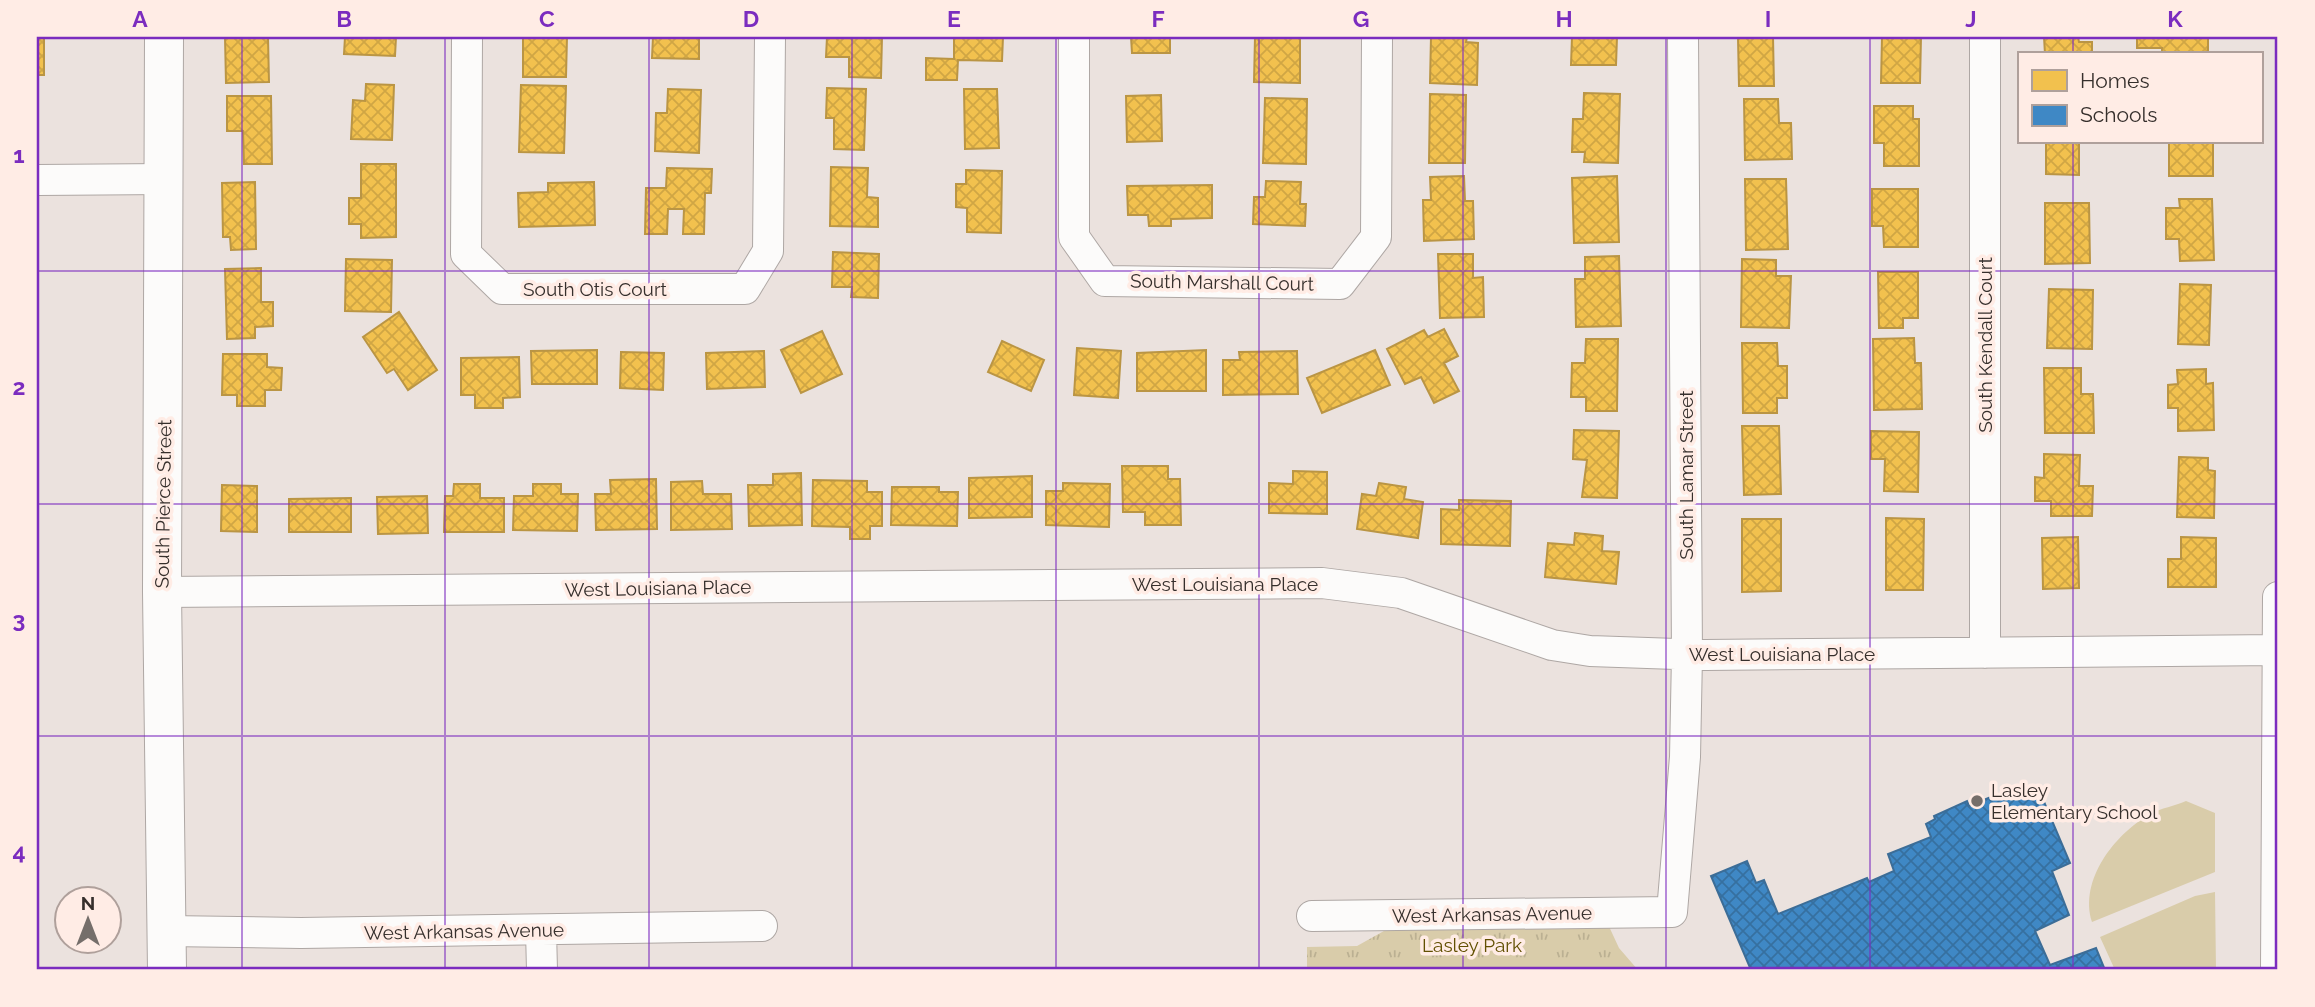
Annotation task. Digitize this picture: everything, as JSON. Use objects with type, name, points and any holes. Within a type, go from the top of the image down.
[{"type":"street","name":"South Pierce Street","points":[[164,37],[166,179],[162,592],[167,970]]},
{"type":"street","name":"South Otis Court","points":[[467,37],[466,254],[502,289],[745,289],[768,251],[770,37]]},
{"type":"street","name":"South Marshall Court","points":[[1074,37],[1074,237],[1105,281],[1340,284],[1376,237],[1377,37]]},
{"type":"street","name":"South Lamar Street","points":[[1672,912],[1685,757],[1687,655],[1684,37]]},
{"type":"street","name":"South Kendall Court","points":[[1985,37],[1985,653]]},
{"type":"street","points":[[37,180],[166,179]]},
{"type":"street","name":"West Louisiana Place","points":[[162,592],[1322,583],[1401,593],[1552,645],[1590,651],[1687,655],[2278,650]]},
{"type":"street","points":[[2276,970],[2278,597]]},
{"type":"street","name":"West Arkansas Avenue","points":[[1312,916],[1672,912]]},
{"type":"street","name":"West Arkansas Avenue","points":[[167,931],[541,931],[762,926]]},
{"type":"street","points":[[541,931],[542,970]]},
{"type":"green space","points":[[2186,801],[2215,813],[2215,872],[2092,922],[2089,906],[2091,890],[2095,875],[2112,846],[2150,814]]},
{"type":"green space","points":[[2215,892],[2216,970],[2115,970],[2100,937],[2195,896]]},
{"type":"green space","name":"Lasley Park","points":[[1606,920],[1619,948],[1638,970],[1307,970],[1307,947],[1357,946],[1400,922]]},
{"type":"building: Homes","points":[[37,37],[44,37],[44,75],[37,75]]},
{"type":"building: Homes","points":[[225,37],[268,37],[269,82],[226,83]]},
{"type":"building: Homes","points":[[345,37],[396,37],[395,56],[344,54]]},
{"type":"building: Homes","points":[[523,37],[567,37],[566,77],[523,77]]},
{"type":"building: Homes","points":[[653,37],[699,37],[699,59],[652,58]]},
{"type":"building: Homes","points":[[827,37],[882,37],[881,78],[849,77],[849,57],[826,57]]},
{"type":"building: Homes","points":[[954,37],[1003,37],[1002,61],[958,60],[957,80],[926,80],[926,58],[954,59]]},
{"type":"building: Homes","points":[[1131,37],[1170,37],[1170,53],[1132,53]]},
{"type":"building: Homes","points":[[1255,37],[1300,37],[1300,83],[1254,82]]},
{"type":"building: Homes","points":[[1431,37],[1467,37],[1466,42],[1478,43],[1477,85],[1430,83]]},
{"type":"building: Homes","points":[[1572,37],[1617,37],[1616,65],[1571,65]]},
{"type":"building: Homes","points":[[1738,37],[1773,37],[1774,86],[1739,86]]},
{"type":"building: Homes","points":[[1882,37],[1921,37],[1920,83],[1881,83]]},
{"type":"building: Homes","points":[[2044,37],[2078,37],[2079,42],[2092,42],[2092,52],[2045,52]]},
{"type":"building: Homes","points":[[2137,37],[2208,37],[2208,52],[2162,52],[2162,48],[2137,48]]},
{"type":"building: Homes","points":[[366,84],[394,85],[392,140],[351,139],[353,100],[365,101]]},
{"type":"building: Homes","points":[[521,85],[566,86],[564,153],[519,152]]},
{"type":"building: Homes","points":[[827,88],[866,89],[864,150],[834,149],[834,118],[826,118]]},
{"type":"building: Homes","points":[[668,89],[701,90],[699,153],[655,151],[656,113],[667,113]]},
{"type":"building: Homes","points":[[964,89],[997,89],[999,148],[965,149]]},
{"type":"building: Homes","points":[[1584,93],[1620,94],[1618,163],[1584,162],[1585,152],[1572,152],[1573,119],[1583,119]]},
{"type":"building: Homes","points":[[1430,94],[1466,95],[1465,163],[1429,163]]},
{"type":"building: Homes","points":[[1161,95],[1162,141],[1127,142],[1126,96]]},
{"type":"building: Homes","points":[[227,96],[271,96],[272,164],[244,164],[243,131],[227,131]]},
{"type":"building: Homes","points":[[1265,98],[1307,99],[1306,164],[1263,163]]},
{"type":"building: Homes","points":[[1744,99],[1778,99],[1779,123],[1791,123],[1792,159],[1745,160]]},
{"type":"building: Homes","points":[[1874,106],[1913,106],[1913,119],[1919,119],[1919,166],[1884,166],[1884,143],[1874,143]]},
{"type":"building: Homes","points":[[2046,144],[2079,144],[2079,175],[2046,174]]},
{"type":"building: Homes","points":[[2169,144],[2213,144],[2213,176],[2169,176]]},
{"type":"building: Homes","points":[[361,164],[396,164],[396,237],[361,238],[361,224],[349,224],[349,198],[361,198]]},
{"type":"building: Homes","points":[[831,167],[868,168],[867,197],[878,198],[878,227],[830,226]]},
{"type":"building: Homes","points":[[667,168],[712,169],[711,193],[705,193],[704,234],[683,234],[684,209],[668,209],[667,234],[645,234],[646,188],[666,188]]},
{"type":"building: Homes","points":[[966,170],[1002,171],[1001,233],[967,232],[967,208],[956,207],[956,184],[966,184]]},
{"type":"building: Homes","points":[[1464,176],[1465,201],[1473,201],[1474,239],[1424,241],[1423,200],[1431,200],[1430,177]]},
{"type":"building: Homes","points":[[1617,176],[1619,242],[1574,243],[1572,178]]},
{"type":"building: Homes","points":[[1745,179],[1786,179],[1788,249],[1746,250]]},
{"type":"building: Homes","points":[[1266,181],[1301,182],[1300,204],[1306,204],[1305,226],[1253,224],[1254,197],[1265,197]]},
{"type":"building: Homes","points":[[255,182],[256,249],[231,250],[230,237],[223,237],[222,183]]},
{"type":"building: Homes","points":[[594,182],[595,225],[519,227],[518,193],[548,192],[548,183]]},
{"type":"building: Homes","points":[[1212,185],[1212,218],[1171,219],[1171,226],[1149,226],[1148,215],[1128,215],[1127,186]]},
{"type":"building: Homes","points":[[1872,189],[1918,189],[1918,247],[1884,247],[1883,226],[1872,226]]},
{"type":"building: Homes","points":[[2179,199],[2212,199],[2214,260],[2180,261],[2179,239],[2166,239],[2166,208],[2180,208]]},
{"type":"building: Homes","points":[[2045,203],[2089,203],[2090,263],[2045,264]]},
{"type":"building: Homes","points":[[833,252],[879,254],[878,298],[851,297],[852,287],[832,287]]},
{"type":"building: Homes","points":[[1438,254],[1473,254],[1473,278],[1483,277],[1484,317],[1440,318]]},
{"type":"building: Homes","points":[[1619,256],[1621,326],[1576,327],[1575,279],[1585,279],[1585,257]]},
{"type":"building: Homes","points":[[346,259],[392,260],[391,312],[345,311]]},
{"type":"building: Homes","points":[[1742,259],[1776,260],[1776,276],[1791,276],[1789,328],[1741,327]]},
{"type":"building: Homes","points":[[261,268],[261,302],[273,302],[273,326],[255,327],[255,338],[227,339],[225,269]]},
{"type":"building: Homes","points":[[1878,272],[1918,272],[1918,318],[1903,318],[1903,328],[1879,328]]},
{"type":"building: Homes","points":[[2180,284],[2211,285],[2209,345],[2178,344]]},
{"type":"building: Homes","points":[[2049,289],[2093,290],[2092,349],[2047,348]]},
{"type":"building: Homes","points":[[399,312],[437,370],[408,390],[394,369],[387,373],[363,337]]},
{"type":"building: Homes","points":[[1444,329],[1458,356],[1444,363],[1459,391],[1434,403],[1421,377],[1405,384],[1387,349],[1424,330],[1428,337]]},
{"type":"building: Homes","points":[[822,331],[842,374],[801,393],[781,350]]},
{"type":"building: Homes","points":[[1914,338],[1915,363],[1921,363],[1922,409],[1874,410],[1873,339]]},
{"type":"building: Homes","points":[[1586,339],[1618,339],[1617,411],[1586,411],[1586,397],[1571,397],[1572,363],[1585,363]]},
{"type":"building: Homes","points":[[1002,341],[1044,360],[1031,391],[988,372]]},
{"type":"building: Homes","points":[[1742,343],[1777,343],[1778,366],[1787,366],[1787,398],[1777,398],[1777,413],[1743,413]]},
{"type":"building: Homes","points":[[1077,348],[1121,351],[1118,398],[1074,395]]},
{"type":"building: Homes","points":[[597,350],[597,384],[532,384],[531,351]]},
{"type":"building: Homes","points":[[1206,350],[1206,391],[1137,391],[1137,353]]},
{"type":"building: Homes","points":[[1375,350],[1390,385],[1322,413],[1307,378]]},
{"type":"building: Homes","points":[[764,351],[765,387],[707,389],[706,353]]},
{"type":"building: Homes","points":[[1297,351],[1298,394],[1223,395],[1223,360],[1240,360],[1239,352]]},
{"type":"building: Homes","points":[[621,352],[664,353],[663,390],[620,388]]},
{"type":"building: Homes","points":[[223,354],[267,354],[267,367],[282,368],[281,390],[265,390],[265,406],[237,406],[237,395],[222,395]]},
{"type":"building: Homes","points":[[519,357],[520,397],[503,398],[503,408],[475,408],[475,395],[461,395],[461,358]]},
{"type":"building: Homes","points":[[2044,368],[2081,368],[2081,394],[2093,394],[2094,433],[2045,433]]},
{"type":"building: Homes","points":[[2206,369],[2206,384],[2213,383],[2214,430],[2178,431],[2178,408],[2168,408],[2168,385],[2178,384],[2177,370]]},
{"type":"building: Homes","points":[[1742,426],[1779,426],[1781,494],[1744,495]]},
{"type":"building: Homes","points":[[1574,430],[1619,431],[1617,498],[1582,497],[1587,460],[1573,459]]},
{"type":"building: Homes","points":[[1871,431],[1919,432],[1918,492],[1884,491],[1885,459],[1871,459]]},
{"type":"building: Homes","points":[[2044,454],[2080,455],[2079,486],[2093,486],[2092,516],[2051,516],[2051,501],[2035,501],[2035,477],[2044,478]]},
{"type":"building: Homes","points":[[2179,457],[2208,458],[2208,470],[2215,471],[2214,518],[2177,517]]},
{"type":"building: Homes","points":[[1122,466],[1168,466],[1168,479],[1180,479],[1181,525],[1145,525],[1145,512],[1123,512]]},
{"type":"building: Homes","points":[[1293,471],[1327,472],[1327,514],[1269,513],[1269,483],[1293,484]]},
{"type":"building: Homes","points":[[801,473],[802,525],[749,526],[748,485],[773,485],[773,474]]},
{"type":"building: Homes","points":[[1032,476],[1032,517],[969,518],[969,478]]},
{"type":"building: Homes","points":[[656,479],[657,529],[596,530],[595,494],[611,494],[610,480]]},
{"type":"building: Homes","points":[[813,480],[867,481],[867,492],[882,492],[882,526],[870,526],[870,539],[850,539],[850,527],[812,526]]},
{"type":"building: Homes","points":[[702,481],[703,494],[731,494],[732,529],[671,530],[671,482]]},
{"type":"building: Homes","points":[[1063,483],[1110,484],[1109,527],[1046,525],[1046,491],[1063,491]]},
{"type":"building: Homes","points":[[1379,483],[1406,487],[1404,499],[1423,502],[1418,538],[1357,529],[1362,494],[1376,496]]},
{"type":"building: Homes","points":[[454,484],[480,484],[480,498],[504,498],[504,532],[444,532],[445,496],[453,496]]},
{"type":"building: Homes","points":[[533,484],[561,484],[561,494],[578,494],[577,531],[513,530],[514,496],[533,496]]},
{"type":"building: Homes","points":[[222,485],[257,486],[257,532],[221,531]]},
{"type":"building: Homes","points":[[892,487],[939,487],[939,492],[958,492],[957,526],[891,525]]},
{"type":"building: Homes","points":[[427,496],[428,533],[378,534],[377,497]]},
{"type":"building: Homes","points":[[351,498],[351,532],[289,532],[289,499]]},
{"type":"building: Homes","points":[[1459,500],[1511,501],[1510,546],[1441,544],[1441,509],[1459,510]]},
{"type":"building: Homes","points":[[1886,518],[1924,519],[1923,590],[1886,590]]},
{"type":"building: Homes","points":[[1742,519],[1781,519],[1781,591],[1742,592]]},
{"type":"building: Homes","points":[[1575,533],[1603,536],[1602,551],[1619,552],[1616,584],[1545,577],[1548,543],[1574,545]]},
{"type":"building: Homes","points":[[2078,537],[2079,588],[2043,589],[2042,538]]},
{"type":"building: Homes","points":[[2181,537],[2216,538],[2216,587],[2168,587],[2168,559],[2181,559]]},
{"type":"building: Schools","name":"Lasley Elementary School","points":[[2025,783],[2030,794],[2039,790],[2070,863],[2052,871],[2069,915],[2035,931],[2050,965],[2096,948],[2105,970],[1751,970],[1711,876],[1747,861],[1756,883],[1764,880],[1778,914],[1867,878],[1869,882],[1894,871],[1888,854],[1931,837],[1926,824],[1935,819],[1934,816],[1967,801],[1969,806]]},
{"type":"place","name":"Lasley Elementary School","points":[[1977,801]]}]
